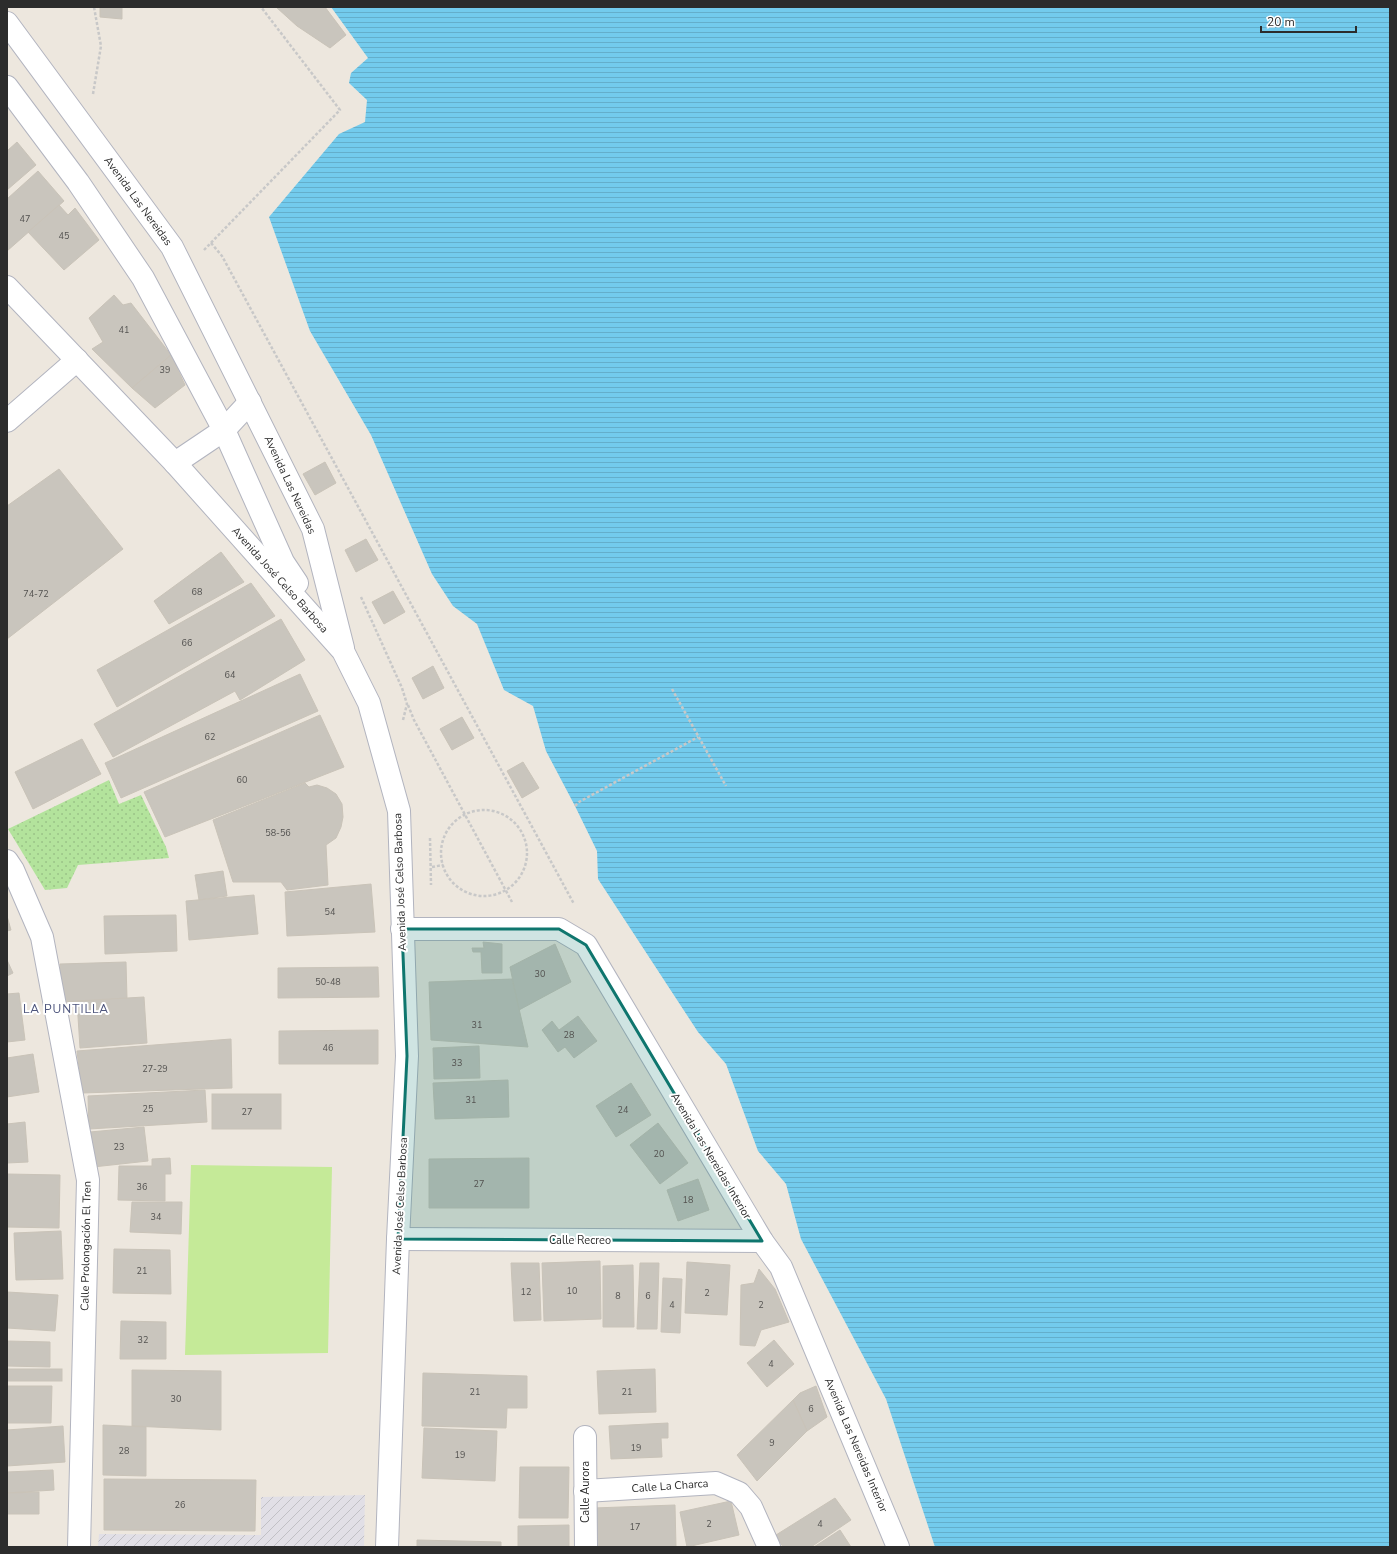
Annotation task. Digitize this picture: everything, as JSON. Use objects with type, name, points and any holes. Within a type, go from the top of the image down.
[{"type":"street","name":"Avenida Las Nereidas","points":[[7,23],[172,247],[313,529],[343,651]]},
{"type":"street","points":[[7,88],[78,182],[143,278],[224,430],[283,562],[343,651]]},
{"type":"street","name":"Avenida José Celso Barbosa","points":[[7,287],[175,463],[343,651],[369,703],[398,811],[406,1056],[387,1547]]},
{"type":"street","points":[[7,421],[77,360]]},
{"type":"street","points":[[175,463],[224,430],[250,402]]},
{"type":"street","name":"Calle Prolongación El Tren","points":[[7,860],[14,870],[42,937],[88,1180],[79,1547]]},
{"type":"street","name":"Avenida Las Nereidas Interior","points":[[402,929],[559,929],[586,945],[762,1241],[781,1267],[898,1547]]},
{"type":"street","name":"Calle Recreo","points":[[398,1239],[762,1241]]},
{"type":"street","name":"Calle Aurora","points":[[585,1437],[586,1547]]},
{"type":"street","name":"Calle La Charca","points":[[585,1491],[716,1483],[739,1493],[751,1507],[769,1547]]},
{"type":"path","points":[[93,96],[101,46],[94,7]]},
{"type":"path","points":[[203,251],[340,110],[261,7]]},
{"type":"path","points":[[212,243],[222,256],[581,918],[573,937]]},
{"type":"path","points":[[672,689],[726,786]]},
{"type":"path","points":[[408,704],[414,720],[526,929]]},
{"type":"path","points":[[575,806],[579,802],[698,738]]},
{"type":"path","points":[[476,810],[490,810],[503,813],[514,821],[523,832],[527,845],[527,859],[524,872],[516,883],[506,891],[492,896],[478,896],[465,892],[454,884],[446,873],[443,865],[441,847],[445,834],[453,823],[465,814],[476,810]]},
{"type":"path","points":[[432,867],[443,865]]},
{"type":"highlighted area","points":[[402,929],[559,929],[586,945],[762,1241],[398,1239],[407,1056]]},
{"type":"shaded area","points":[[365,1495],[364,1547],[98,1547],[99,1534],[261,1535],[261,1497]]},
{"type":"green space","points":[[109,780],[119,804],[141,795],[166,847],[169,858],[78,865],[67,888],[45,890],[8,829]]},
{"type":"green space","points":[[191,1165],[332,1167],[328,1353],[185,1355]]},
{"type":"water","points":[[331,7],[1390,7],[1390,1547],[935,1547],[886,1399],[801,1239],[786,1184],[758,1151],[726,1064],[698,1032],[598,879],[597,851],[546,751],[533,706],[504,690],[477,624],[453,606],[432,574],[371,435],[310,331],[269,217],[339,134],[365,122],[367,100],[349,83],[351,73],[368,58]]},
{"type":"building","points":[[100,7],[122,7],[122,19],[100,17]]},
{"type":"building","points":[[276,7],[325,7],[346,35],[330,48],[297,26]]},
{"type":"building","points":[[17,142],[36,165],[7,190],[7,151]]},
{"type":"building","points":[[38,171],[64,201],[7,251],[7,199]]},
{"type":"building","points":[[59,205],[68,215],[75,208],[99,240],[64,270],[28,232]]},
{"type":"building","points":[[114,295],[123,305],[131,303],[171,355],[132,388],[92,349],[103,342],[89,318]]},
{"type":"building","points":[[171,355],[185,385],[155,408],[132,388]]},
{"type":"building","points":[[325,462],[336,483],[315,495],[303,474]]},
{"type":"building","points":[[59,469],[123,549],[7,639],[7,506]]},
{"type":"building","points":[[366,539],[378,560],[356,572],[345,550]]},
{"type":"building","points":[[221,552],[244,582],[169,624],[154,601]]},
{"type":"building","points":[[251,583],[275,616],[117,707],[97,670]]},
{"type":"building","points":[[393,591],[405,612],[384,624],[372,602]]},
{"type":"building","points":[[281,619],[305,660],[240,700],[235,691],[113,757],[94,724]]},
{"type":"building","points":[[433,666],[444,688],[423,699],[412,678]]},
{"type":"building","points":[[300,674],[318,711],[121,798],[105,763]]},
{"type":"building","points":[[320,715],[344,767],[165,837],[144,792]]},
{"type":"building","points":[[462,717],[474,738],[452,750],[440,729]]},
{"type":"building","points":[[82,739],[101,774],[33,809],[15,772]]},
{"type":"building","points":[[523,762],[539,788],[522,798],[507,771]]},
{"type":"building","points":[[305,783],[309,787],[317,785],[327,788],[336,794],[342,804],[343,817],[341,827],[336,838],[326,845],[328,885],[287,890],[281,882],[233,882],[213,820]]},
{"type":"building","points":[[223,871],[227,896],[199,900],[195,875]]},
{"type":"building","points":[[371,884],[375,932],[287,936],[285,892]]},
{"type":"building","points":[[254,895],[258,934],[189,940],[186,901]]},
{"type":"building","points":[[176,915],[177,951],[105,954],[104,916]]},
{"type":"building","points":[[7,916],[11,930],[7,931]]},
{"type":"building","points":[[483,942],[502,944],[502,973],[482,973],[481,952],[473,952],[472,948],[484,948]]},
{"type":"building","points":[[555,944],[571,982],[519,1010],[510,967]]},
{"type":"building","points":[[7,960],[13,973],[7,976]]},
{"type":"building","points":[[126,962],[127,999],[62,1002],[60,964]]},
{"type":"building","points":[[378,967],[379,997],[278,998],[278,968]]},
{"type":"building","points":[[512,979],[528,1047],[431,1040],[429,982]]},
{"type":"building","points":[[19,993],[25,1040],[7,1042],[7,994]]},
{"type":"building","points":[[144,997],[147,1043],[80,1048],[77,1001]]},
{"type":"building","points":[[578,1016],[597,1041],[574,1058],[565,1047],[558,1052],[542,1030],[552,1021],[559,1030]]},
{"type":"building","points":[[378,1030],[378,1064],[279,1064],[279,1031]]},
{"type":"building","points":[[231,1039],[232,1088],[82,1093],[77,1051]]},
{"type":"building","points":[[479,1046],[480,1078],[434,1079],[433,1048]]},
{"type":"building","points":[[33,1054],[39,1092],[7,1097],[7,1058]]},
{"type":"building","points":[[508,1080],[509,1117],[435,1119],[433,1083]]},
{"type":"building","points":[[631,1083],[651,1115],[616,1137],[596,1106]]},
{"type":"building","points":[[205,1090],[207,1122],[89,1129],[88,1096]]},
{"type":"building","points":[[212,1094],[281,1094],[281,1129],[212,1129]]},
{"type":"building","points":[[25,1122],[28,1162],[7,1163],[7,1124]]},
{"type":"building","points":[[658,1123],[688,1163],[660,1184],[630,1145]]},
{"type":"building","points":[[144,1127],[148,1161],[93,1167],[90,1132]]},
{"type":"building","points":[[170,1158],[171,1174],[165,1174],[165,1201],[118,1200],[119,1166],[152,1166],[152,1159]]},
{"type":"building","points":[[529,1158],[529,1208],[429,1208],[429,1159]]},
{"type":"building","points":[[7,1174],[60,1175],[59,1228],[7,1227]]},
{"type":"building","points":[[698,1179],[709,1210],[678,1221],[667,1190]]},
{"type":"building","points":[[132,1202],[182,1202],[181,1234],[130,1232]]},
{"type":"building","points":[[61,1231],[63,1279],[16,1280],[14,1233]]},
{"type":"building","points":[[114,1249],[170,1250],[171,1294],[113,1293]]},
{"type":"building","points":[[600,1261],[601,1319],[544,1321],[542,1263]]},
{"type":"building","points":[[687,1262],[730,1265],[727,1315],[685,1313]]},
{"type":"building","points":[[511,1263],[539,1263],[541,1320],[514,1321]]},
{"type":"building","points":[[640,1263],[659,1263],[657,1329],[637,1329]]},
{"type":"building","points":[[633,1265],[634,1327],[603,1327],[603,1266]]},
{"type":"building","points":[[759,1269],[775,1289],[789,1322],[761,1330],[755,1346],[740,1345],[741,1285],[754,1283]]},
{"type":"building","points":[[663,1278],[682,1279],[680,1333],[661,1332]]},
{"type":"building","points":[[7,1292],[58,1295],[55,1331],[7,1328]]},
{"type":"building","points":[[121,1321],[166,1322],[166,1359],[120,1359]]},
{"type":"building","points":[[774,1340],[794,1364],[767,1387],[747,1363]]},
{"type":"building","points":[[7,1341],[50,1342],[50,1367],[7,1366]]},
{"type":"building","points":[[7,1369],[62,1369],[62,1381],[7,1381]]},
{"type":"building","points":[[655,1369],[656,1412],[599,1414],[597,1371]]},
{"type":"building","points":[[132,1370],[221,1371],[221,1430],[132,1426]]},
{"type":"building","points":[[423,1373],[527,1376],[527,1408],[507,1408],[506,1428],[422,1426]]},
{"type":"building","points":[[7,1386],[52,1386],[51,1423],[7,1423]]},
{"type":"building","points":[[816,1386],[827,1417],[807,1431],[793,1400],[800,1393]]},
{"type":"building","points":[[793,1400],[807,1431],[757,1481],[737,1455]]},
{"type":"building","points":[[668,1423],[668,1438],[661,1438],[662,1457],[611,1459],[609,1426]]},
{"type":"building","points":[[103,1425],[146,1427],[146,1476],[103,1475]]},
{"type":"building","points":[[63,1426],[65,1462],[7,1466],[7,1430]]},
{"type":"building","points":[[424,1428],[497,1431],[495,1481],[422,1478]]},
{"type":"building","points":[[520,1467],[569,1467],[568,1518],[519,1518]]},
{"type":"building","points":[[53,1470],[54,1490],[7,1493],[7,1472]]},
{"type":"building","points":[[104,1479],[256,1480],[255,1531],[104,1530]]},
{"type":"building","points":[[39,1492],[39,1514],[7,1514],[7,1493]]},
{"type":"building","points":[[835,1498],[851,1520],[811,1547],[783,1547],[776,1535]]},
{"type":"building","points":[[731,1501],[739,1535],[687,1547],[680,1512]]},
{"type":"building","points":[[675,1505],[676,1547],[595,1547],[594,1508]]},
{"type":"building","points":[[569,1525],[569,1547],[518,1547],[518,1526]]},
{"type":"building","points":[[840,1530],[851,1547],[814,1547]]},
{"type":"building","points":[[417,1540],[501,1542],[501,1547],[417,1547]]},
{"type":"district","name":"LA PUNTILLA","points":[[66,1009]]}]
